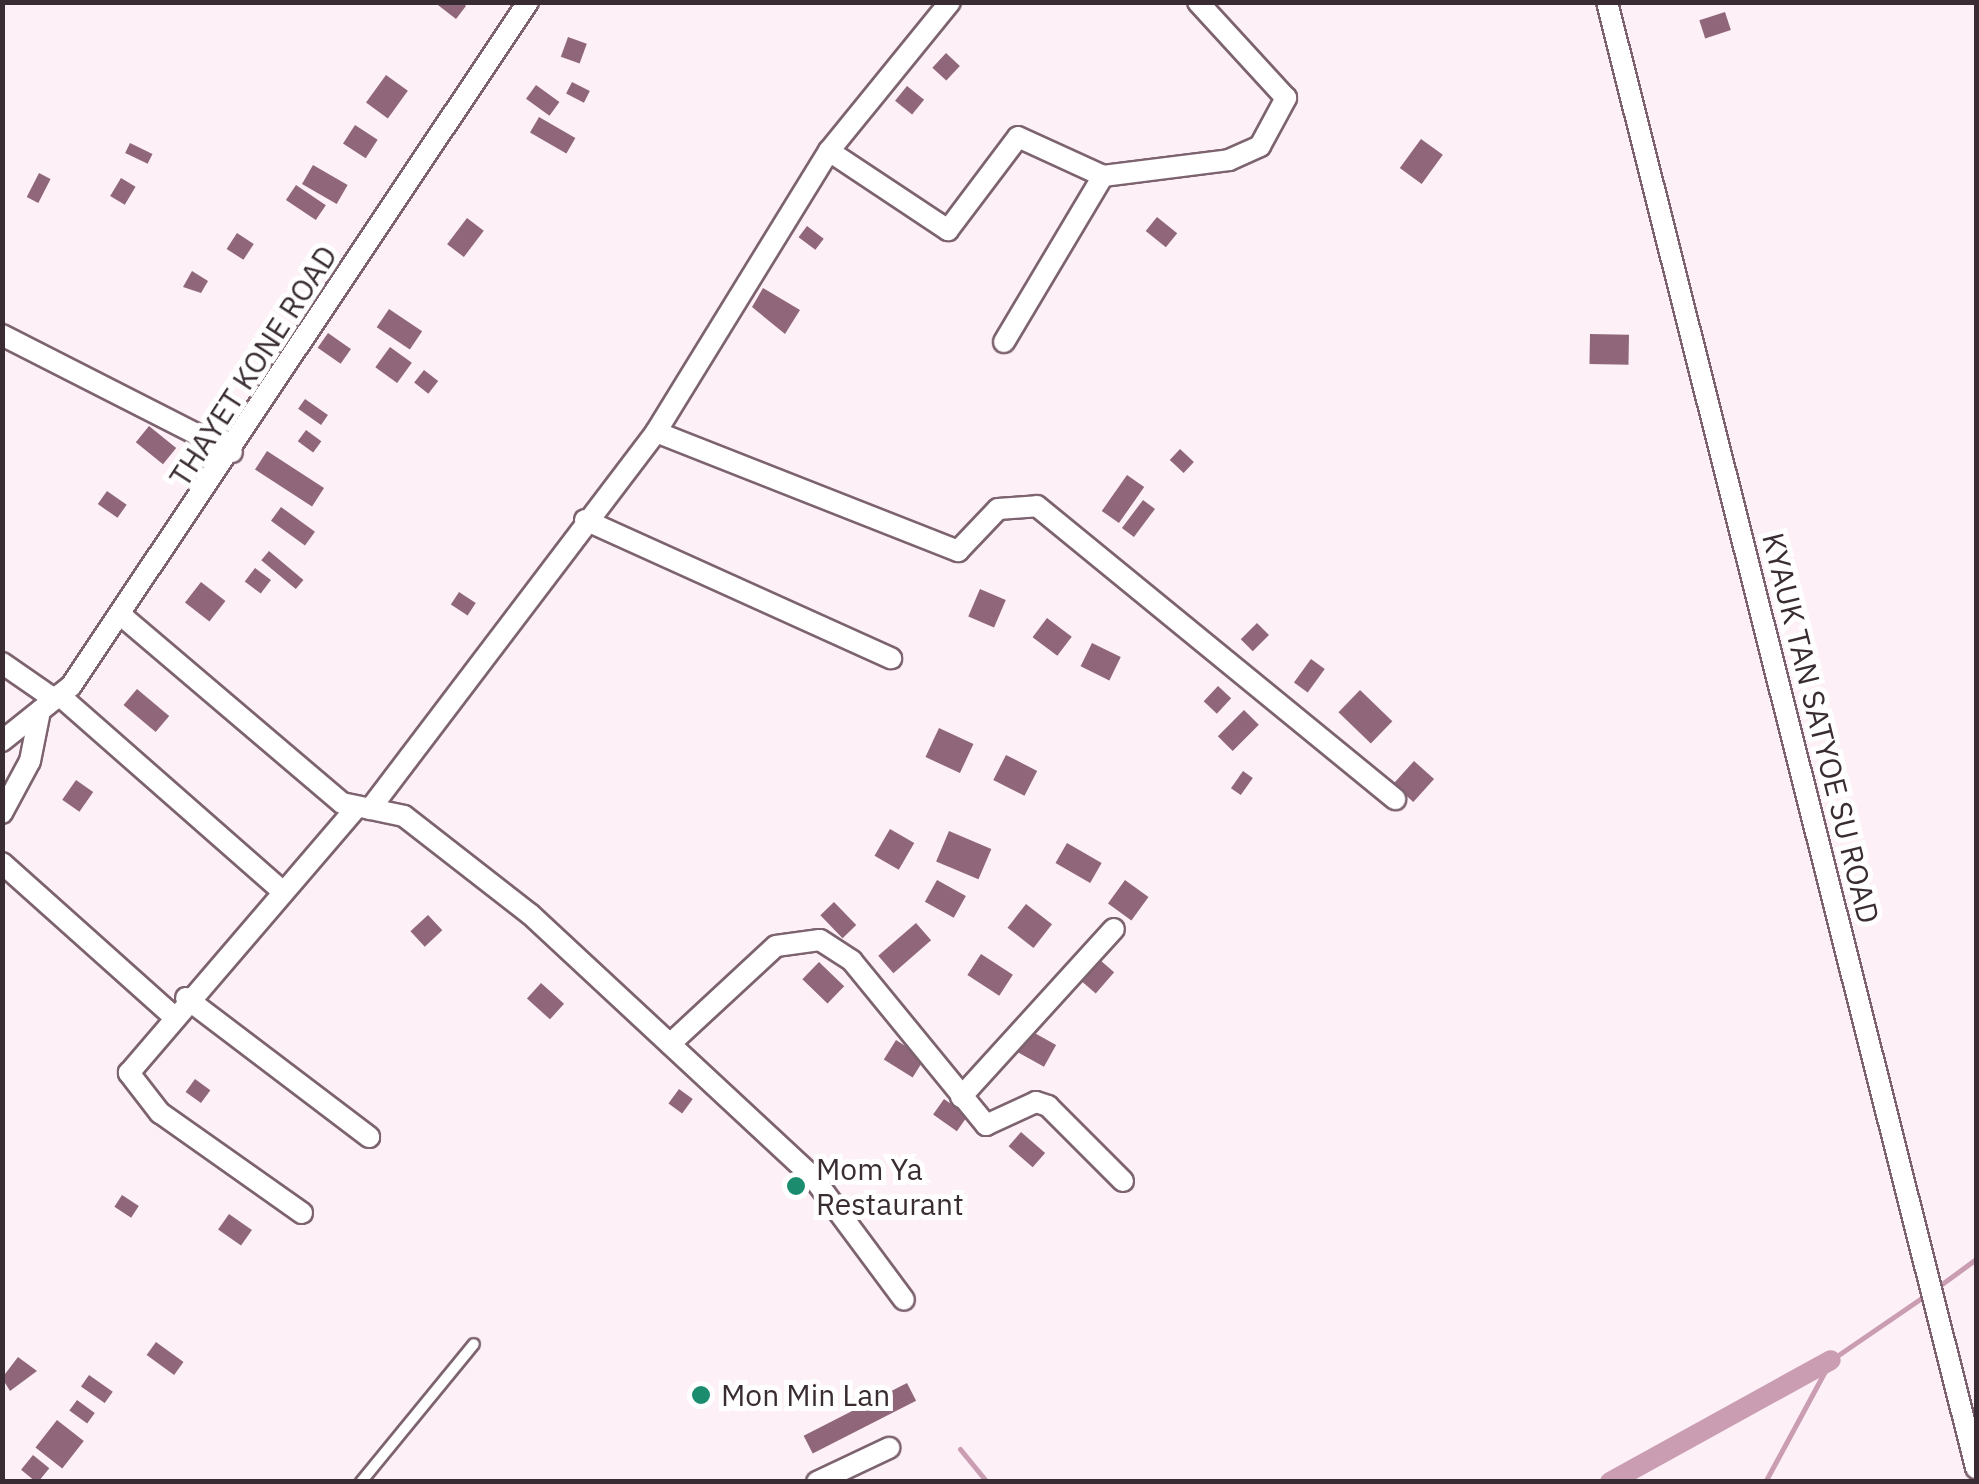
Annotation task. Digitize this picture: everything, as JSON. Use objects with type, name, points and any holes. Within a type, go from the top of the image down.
[{"type":"street","name":"THAYET KONE ROAD","points":[[2,741],[51,702],[120,615],[528,2]]},
{"type":"street","points":[[302,1213],[130,1083],[136,1060],[282,892],[362,809],[656,432],[829,152],[950,2]]},
{"type":"street","points":[[829,152],[948,230],[1011,140],[1103,176],[1229,160],[1260,146],[1284,114],[1280,90],[1198,2]]},
{"type":"street","name":"KYAUK TAN SATYOE SU ROAD","points":[[1607,2],[1976,1468]]},
{"type":"street","points":[[1004,342],[1103,176]]},
{"type":"street","points":[[2,335],[232,452]]},
{"type":"street","points":[[656,432],[958,551],[998,509],[1037,506],[1395,799]]},
{"type":"street","points":[[585,520],[892,658]]},
{"type":"street","points":[[120,615],[362,809],[404,816],[530,914],[812,1176],[904,1300]]},
{"type":"street","points":[[2,663],[282,892]]},
{"type":"street","points":[[2,813],[30,761],[51,702]]},
{"type":"street","points":[[2,863],[179,1007],[368,1137]]},
{"type":"street","points":[[961,1097],[1114,929]]},
{"type":"street","points":[[670,1044],[776,946],[820,940],[852,962],[961,1097],[996,1127],[1036,1102],[1048,1106],[1123,1181]]},
{"type":"street","points":[[817,1482],[889,1448]]},
{"type":"lane","points":[[361,1482],[474,1344]]},
{"type":"building","points":[[434,2],[462,2],[466,6],[456,19]]},
{"type":"building","points":[[1725,12],[1731,30],[1705,38],[1699,20]]},
{"type":"building","points":[[568,37],[587,44],[580,64],[561,57]]},
{"type":"building","points":[[946,53],[960,66],[946,81],[932,68]]},
{"type":"building","points":[[386,75],[408,91],[388,118],[366,103]]},
{"type":"building","points":[[572,82],[590,91],[584,103],[566,94]]},
{"type":"building","points":[[536,85],[559,102],[549,116],[526,99]]},
{"type":"building","points":[[907,86],[924,100],[912,115],[895,101]]},
{"type":"building","points":[[539,117],[575,138],[566,154],[530,133]]},
{"type":"building","points":[[355,125],[378,140],[366,158],[343,143]]},
{"type":"building","points":[[1421,139],[1443,155],[1422,184],[1400,168]]},
{"type":"building","points":[[130,143],[152,154],[148,164],[125,153]]},
{"type":"building","points":[[313,165],[348,185],[337,204],[302,184]]},
{"type":"building","points":[[39,173],[51,179],[38,203],[27,197]]},
{"type":"building","points":[[121,178],[136,187],[125,205],[110,196]]},
{"type":"building","points":[[296,185],[326,205],[316,220],[286,200]]},
{"type":"building","points":[[1157,217],[1177,233],[1166,247],[1146,231]]},
{"type":"building","points":[[467,218],[484,231],[464,257],[447,244]]},
{"type":"building","points":[[807,226],[824,239],[815,250],[799,237]]},
{"type":"building","points":[[237,233],[254,244],[243,260],[227,249]]},
{"type":"building","points":[[192,271],[208,281],[201,293],[183,287]]},
{"type":"building","points":[[763,288],[800,310],[785,334],[752,307]]},
{"type":"building","points":[[389,309],[422,331],[410,350],[377,327]]},
{"type":"building","points":[[328,333],[351,349],[341,364],[318,348]]},
{"type":"building","points":[[1590,334],[1629,335],[1628,365],[1589,364]]},
{"type":"building","points":[[390,347],[412,363],[397,383],[375,367]]},
{"type":"building","points":[[424,370],[438,381],[428,394],[414,383]]},
{"type":"building","points":[[305,399],[328,415],[321,425],[298,409]]},
{"type":"building","points":[[149,426],[176,448],[163,464],[136,442]]},
{"type":"building","points":[[306,430],[321,441],[313,452],[298,441]]},
{"type":"building","points":[[1180,449],[1194,462],[1184,473],[1170,460]]},
{"type":"building","points":[[267,451],[324,488],[312,506],[255,469]]},
{"type":"building","points":[[1127,475],[1144,487],[1119,523],[1102,511]]},
{"type":"building","points":[[107,491],[127,505],[117,518],[98,504]]},
{"type":"building","points":[[1143,500],[1155,509],[1134,537],[1122,528]]},
{"type":"building","points":[[281,507],[315,532],[305,545],[271,521]]},
{"type":"building","points":[[269,551],[303,580],[296,589],[261,560]]},
{"type":"building","points":[[255,568],[271,580],[261,594],[245,582]]},
{"type":"building","points":[[201,582],[225,601],[209,622],[185,602]]},
{"type":"building","points":[[980,589],[1006,600],[994,628],[968,617]]},
{"type":"building","points":[[459,592],[476,603],[468,615],[451,605]]},
{"type":"building","points":[[1047,618],[1072,637],[1057,656],[1033,637]]},
{"type":"building","points":[[1257,623],[1269,635],[1253,651],[1241,639]]},
{"type":"building","points":[[1092,643],[1121,657],[1109,680],[1081,666]]},
{"type":"building","points":[[1311,659],[1325,669],[1308,692],[1294,682]]},
{"type":"building","points":[[1218,686],[1231,698],[1217,714],[1204,701]]},
{"type":"building","points":[[137,689],[169,716],[156,732],[124,705]]},
{"type":"building","points":[[1360,690],[1392,721],[1371,744],[1338,712]]},
{"type":"building","points":[[1244,710],[1259,725],[1233,751],[1218,736]]},
{"type":"building","points":[[939,728],[973,744],[960,773],[925,757]]},
{"type":"building","points":[[1006,755],[1037,771],[1024,796],[993,780]]},
{"type":"building","points":[[1414,761],[1434,779],[1413,802],[1393,784]]},
{"type":"building","points":[[1243,771],[1253,778],[1241,795],[1231,788]]},
{"type":"building","points":[[76,780],[93,792],[79,812],[62,800]]},
{"type":"building","points":[[890,829],[914,843],[899,870],[874,856]]},
{"type":"building","points":[[949,831],[991,849],[978,879],[936,861]]},
{"type":"building","points":[[1067,843],[1102,863],[1090,883],[1056,863]]},
{"type":"building","points":[[937,880],[966,896],[954,918],[925,902]]},
{"type":"building","points":[[1125,880],[1148,897],[1131,921],[1108,903]]},
{"type":"building","points":[[834,902],[856,925],[843,938],[820,915]]},
{"type":"building","points":[[1026,904],[1052,924],[1034,948],[1008,928]]},
{"type":"building","points":[[428,915],[442,930],[425,947],[410,931]]},
{"type":"building","points":[[916,923],[931,940],[893,973],[878,956]]},
{"type":"building","points":[[981,954],[1013,975],[999,996],[967,975]]},
{"type":"building","points":[[1093,954],[1114,972],[1096,994],[1075,975]]},
{"type":"building","points":[[819,962],[844,986],[828,1004],[802,979]]},
{"type":"building","points":[[541,983],[564,1004],[550,1019],[527,999]]},
{"type":"building","points":[[1022,1026],[1056,1045],[1044,1067],[1010,1048]]},
{"type":"building","points":[[896,1040],[925,1058],[913,1078],[884,1060]]},
{"type":"building","points":[[195,1079],[210,1090],[201,1103],[186,1092]]},
{"type":"building","points":[[679,1089],[693,1099],[682,1114],[668,1104]]},
{"type":"building","points":[[944,1099],[968,1116],[957,1131],[933,1115]]},
{"type":"building","points":[[1021,1132],[1045,1153],[1033,1167],[1009,1146]]},
{"type":"building","points":[[122,1195],[139,1206],[131,1218],[114,1207]]},
{"type":"building","points":[[229,1214],[252,1230],[241,1246],[218,1230]]},
{"type":"building","points":[[156,1342],[184,1362],[174,1375],[147,1355]]},
{"type":"building","points":[[18,1357],[37,1371],[10,1391],[2,1378]]},
{"type":"building","points":[[89,1375],[113,1392],[105,1403],[81,1386]]},
{"type":"building","points":[[907,1383],[916,1401],[813,1453],[804,1436]]},
{"type":"building","points":[[77,1400],[95,1413],[87,1423],[69,1411]]},
{"type":"building","points":[[57,1420],[84,1441],[62,1469],[35,1448]]},
{"type":"building","points":[[33,1455],[49,1468],[38,1482],[21,1470]]},
{"type":"waterway","points":[[1935,1289],[1976,1259]]},
{"type":"waterway","points":[[1765,1482],[1831,1360],[1926,1295]]},
{"type":"waterway","points":[[1610,1482],[1831,1360]]},
{"type":"waterway","points":[[960,1449],[987,1482]]},
{"type":"place","name":"Mom Ya Restaurant","points":[[796,1186]]},
{"type":"place","name":"Mon Min Lan","points":[[701,1395]]}]
